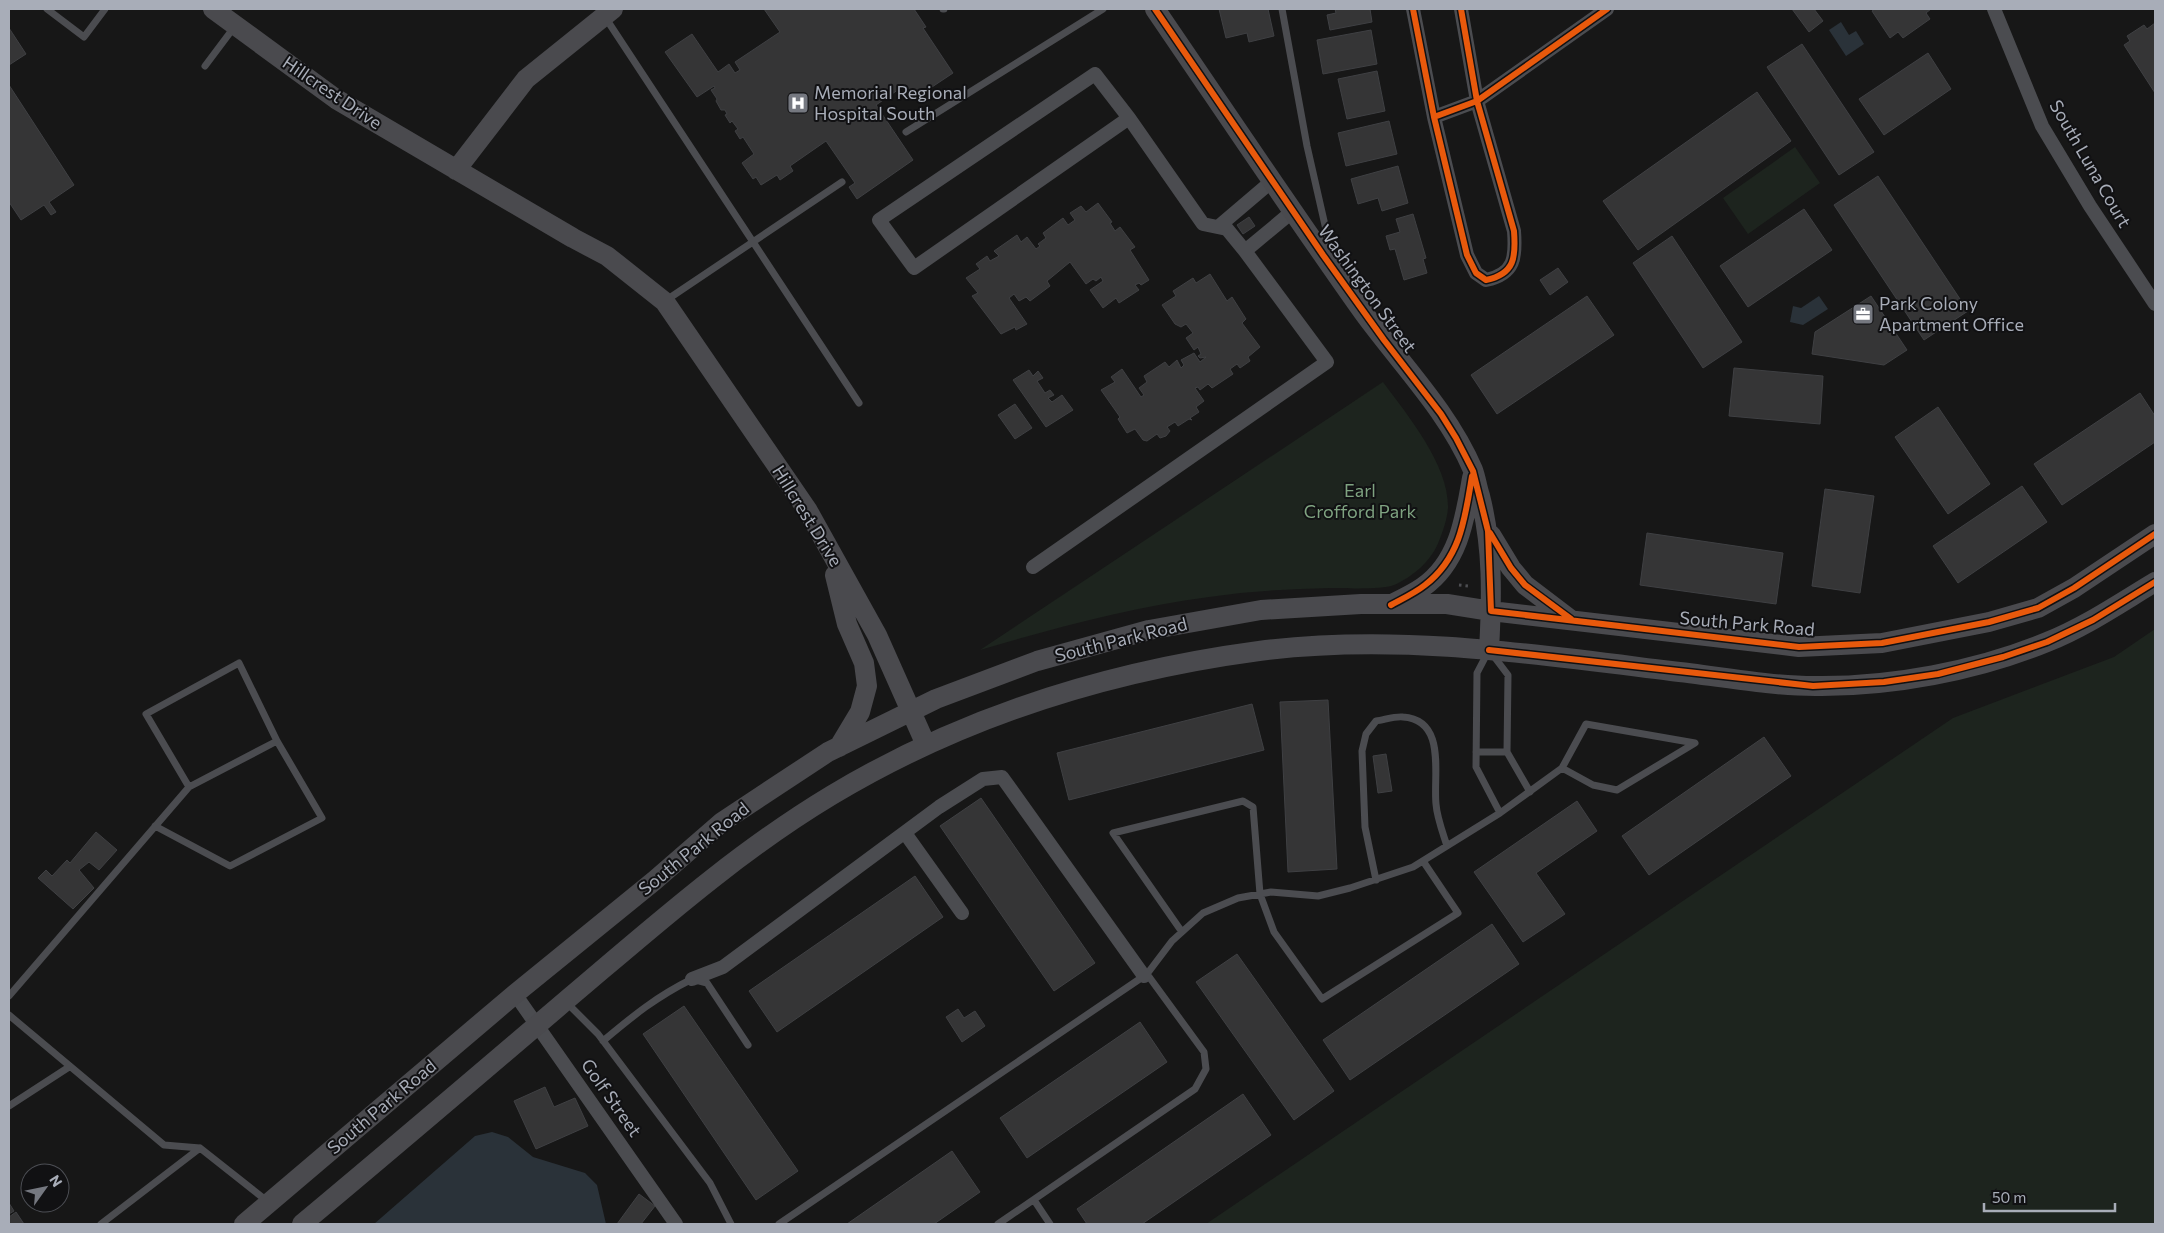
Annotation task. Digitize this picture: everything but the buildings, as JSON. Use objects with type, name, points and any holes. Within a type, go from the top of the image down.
[{"type":"street","name":"Hillcrest Drive","points":[[213,9],[336,99],[607,256],[665,302],[808,511],[876,635],[926,745]]},
{"type":"street","name":"Washington Street","points":[[1155,9],[1336,273],[1384,340],[1441,414],[1473,471],[1488,531],[1491,611],[1490,650]]},
{"type":"street","points":[[1413,9],[1434,117],[1467,255],[1476,273],[1486,280],[1500,277],[1511,266],[1516,248],[1514,231],[1477,101],[1461,9]]},
{"type":"street","points":[[1434,117],[1477,101],[1592,14],[1606,9]]},
{"type":"street","name":"South Luna Court","points":[[1994,9],[2042,126],[2090,206],[2155,304]]},
{"type":"street","points":[[456,170],[526,79],[608,12]]},
{"type":"street","points":[[1033,567],[1327,362],[1227,229],[1203,224],[1129,118],[1095,74],[879,220],[914,268],[1129,118]]},
{"type":"street","points":[[1218,227],[1272,181]]},
{"type":"street","points":[[1245,251],[1293,212]]},
{"type":"street","points":[[1392,605],[1423,587],[1439,573],[1458,543],[1464,525],[1473,471]]},
{"type":"street","points":[[1488,531],[1511,568],[1525,585],[1573,621]]},
{"type":"street","name":"South Park Road","points":[[244,1224],[515,994],[654,881],[722,822],[839,747],[936,699],[1037,661],[1148,630],[1261,610],[1361,604],[1447,604],[1491,611],[1799,647],[1882,643],[1988,622],[2038,608],[2074,588],[2155,534]]},
{"type":"street","points":[[828,548],[847,624],[864,663],[867,686],[860,712],[839,747]]},
{"type":"street","name":"South Park Road","points":[[302,1224],[673,910],[736,859],[831,795],[926,745],[1047,697],[1155,668],[1264,650],[1382,643],[1490,650],[1813,686],[1884,682],[1938,674],[2003,657],[2047,642],[2092,620],[2155,582]]},
{"type":"street","points":[[692,979],[723,967],[939,807],[983,779],[1002,777],[1145,975]]},
{"type":"street","points":[[905,832],[962,913]]},
{"type":"street","name":"Golf Street","points":[[515,994],[676,1224]]},
{"type":"lane","points":[[47,9],[84,37],[105,9]]},
{"type":"lane","points":[[906,132],[1103,9]]},
{"type":"lane","points":[[1282,9],[1305,137],[1336,273]]},
{"type":"lane","points":[[608,12],[859,403]]},
{"type":"lane","points":[[205,66],[235,26]]},
{"type":"lane","points":[[665,302],[842,182]]},
{"type":"lane","points":[[1500,813],[1476,767],[1478,673],[1490,650],[1508,675],[1507,752],[1530,792]]},
{"type":"lane","points":[[155,826],[230,866],[322,818],[277,741],[239,663],[146,714],[189,787]]},
{"type":"lane","points":[[1376,880],[1365,827],[1362,752],[1366,734],[1376,721],[1402,716],[1415,719],[1430,730],[1436,754],[1436,805],[1447,846]]},
{"type":"lane","points":[[779,1224],[1145,975],[1172,941],[1203,913],[1238,898],[1272,892],[1318,896],[1376,880],[1413,867],[1500,813],[1562,768],[1586,724],[1695,743],[1617,790],[1593,784],[1562,768]]},
{"type":"lane","points":[[9,996],[189,787],[277,741]]},
{"type":"lane","points":[[1476,752],[1507,752]]},
{"type":"lane","points":[[1182,932],[1113,833],[1243,801],[1253,808],[1260,894],[1274,932],[1322,999],[1458,913],[1423,861]]},
{"type":"lane","points":[[998,1224],[1195,1089],[1206,1069],[1204,1052],[1145,975]]},
{"type":"lane","points":[[603,1041],[642,1008],[663,994],[692,979],[706,983],[748,1045]]},
{"type":"lane","points":[[566,1001],[603,1041],[710,1183],[732,1224]]},
{"type":"lane","points":[[9,1015],[164,1145],[200,1148],[270,1202]]},
{"type":"lane","points":[[9,1106],[69,1067]]},
{"type":"lane","points":[[100,1224],[200,1148]]},
{"type":"lane","points":[[1034,1200],[1050,1224]]},
{"type":"green space","points":[[1795,147],[1820,183],[1748,234],[1723,198]]},
{"type":"green space","name":"Earl Crofford Park","points":[[1383,382],[1415,425],[1425,442],[1442,475],[1447,492],[1448,508],[1445,525],[1436,548],[1427,561],[1408,577],[1394,585],[1381,588],[1270,591],[1180,601],[1093,619],[980,650]]},
{"type":"green space","points":[[2155,629],[2155,1224],[1206,1224],[1953,718],[2114,657]]},
{"type":"shaded area","points":[[1841,22],[1849,35],[1856,31],[1864,44],[1846,56],[1829,30]]},
{"type":"shaded area","points":[[1819,296],[1828,309],[1803,325],[1790,322],[1793,306],[1801,308]]},
{"type":"shaded area","points":[[492,1132],[508,1137],[533,1157],[585,1173],[597,1185],[606,1224],[374,1224],[475,1136]]},
{"type":"cycle path","points":[[1155,9],[1323,255],[1384,340],[1441,414],[1456,438],[1473,471],[1488,531],[1491,611],[1799,647],[1882,643],[1989,622],[2038,608],[2074,588],[2155,534]]},
{"type":"cycle path","points":[[1413,9],[1434,117],[1467,255],[1476,273],[1486,280],[1503,273],[1512,263],[1515,249],[1514,231],[1477,101],[1461,9]]},
{"type":"cycle path","points":[[1434,117],[1477,101],[1607,9]]},
{"type":"cycle path","points":[[1391,605],[1425,585],[1447,562],[1464,522],[1472,476]]},
{"type":"cycle path","points":[[1490,533],[1511,568],[1525,585],[1571,619]]},
{"type":"cycle path","points":[[1489,650],[1813,686],[1884,682],[1938,674],[2003,657],[2047,642],[2093,620],[2155,582]]},
{"type":"place","name":"Memorial Regional Hospital South","points":[[798,103]]},
{"type":"place","name":"Park Colony Apartment Office","points":[[1863,314]]}]
